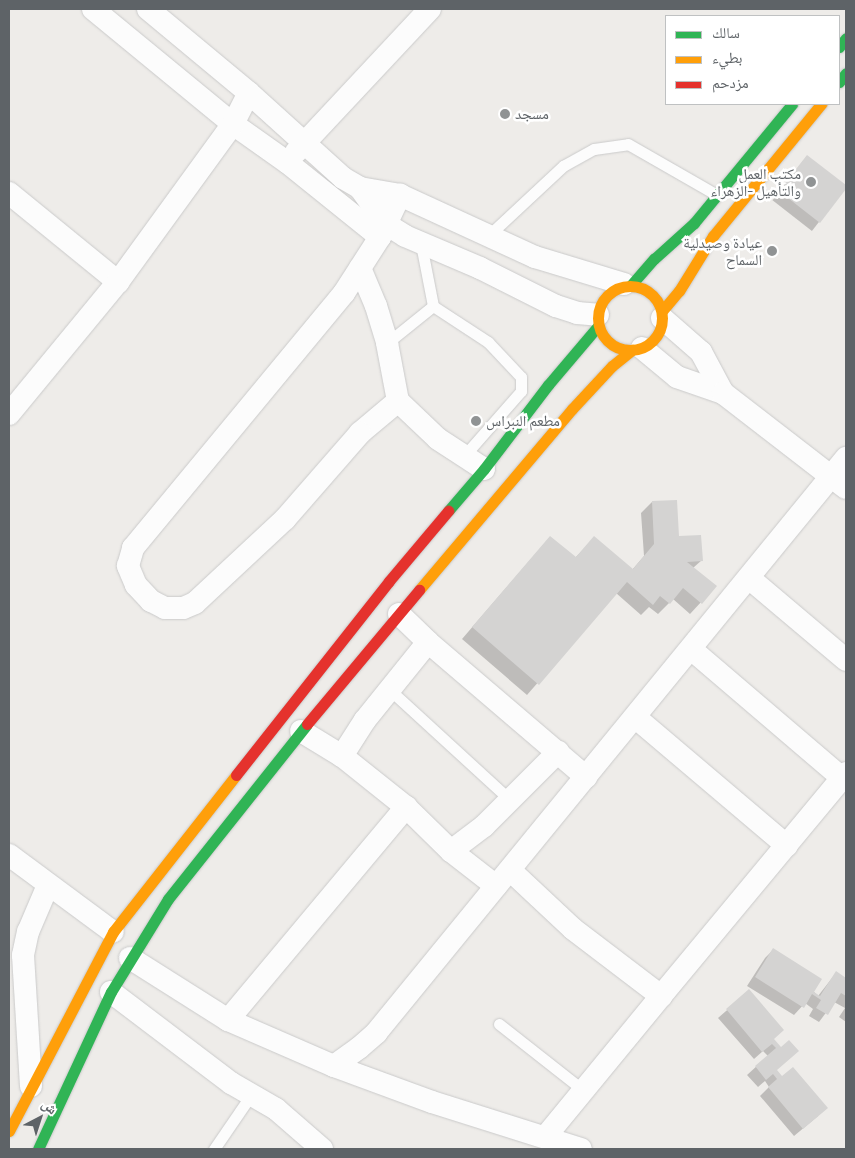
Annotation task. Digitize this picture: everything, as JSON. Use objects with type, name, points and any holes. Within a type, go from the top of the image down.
[{"type":"street","points":[[93,9],[233,124],[383,230],[480,268],[556,306],[598,321],[611,344],[637,349],[677,377],[723,393],[839,482]]},
{"type":"street","points":[[148,9],[250,93],[343,178],[360,188],[400,195],[535,257],[651,293],[662,315],[701,352],[723,393]]},
{"type":"street","points":[[288,162],[430,9]]},
{"type":"street","points":[[9,414],[118,282],[233,124],[250,93]]},
{"type":"street","points":[[10,1124],[112,932],[389,581],[484,469],[598,321],[602,300],[607,294],[627,285],[694,223],[791,105]]},
{"type":"street","points":[[38,1149],[111,992],[130,958],[168,899],[301,731],[572,409],[612,366],[655,339],[662,315],[713,236],[820,105]]},
{"type":"street","points":[[360,188],[383,230]]},
{"type":"street","points":[[9,193],[118,282]]},
{"type":"street","points":[[398,401],[360,433],[285,519],[195,603],[184,608],[165,608],[151,601],[136,585],[128,566],[133,548],[332,309],[383,230],[400,195]]},
{"type":"street","points":[[360,268],[376,306],[387,343],[398,401],[438,439],[484,469]]},
{"type":"street","points":[[334,1066],[376,1033],[749,578],[839,482],[846,458]]},
{"type":"street","points":[[749,578],[846,660]]},
{"type":"street","points":[[398,614],[428,642],[586,777]]},
{"type":"street","points":[[342,756],[352,738],[428,642]]},
{"type":"street","points":[[546,1136],[844,776],[691,649]]},
{"type":"street","points":[[635,718],[787,846]]},
{"type":"street","points":[[301,731],[342,756],[406,807],[451,851],[503,878],[660,996]]},
{"type":"street","points":[[451,851],[484,826],[558,752]]},
{"type":"street","points":[[228,1020],[406,807]]},
{"type":"street","points":[[9,855],[112,932]]},
{"type":"street","points":[[31,1086],[23,955],[28,932],[48,885]]},
{"type":"street","points":[[130,958],[228,1020],[334,1066],[432,1102],[546,1136],[581,1149]]},
{"type":"street","points":[[111,992],[231,1083],[276,1109],[322,1149]]},
{"type":"lane","points":[[488,236],[562,166],[594,149],[628,144],[717,195]]},
{"type":"lane","points":[[421,244],[434,306],[488,342],[521,377],[521,391],[464,456]]},
{"type":"lane","points":[[387,343],[434,306]]},
{"type":"lane","points":[[390,690],[511,801]]},
{"type":"lane","points":[[499,1024],[584,1091]]},
{"type":"lane","points":[[214,1149],[251,1095]]},
{"type":"building","points":[[807,155],[846,185],[846,189],[820,223],[779,191]]},
{"type":"building","points":[[677,500],[679,536],[701,535],[703,561],[687,562],[717,586],[702,604],[683,588],[670,604],[660,596],[653,605],[627,582],[539,685],[472,627],[550,536],[576,557],[594,536],[633,569],[654,544],[652,501]]},
{"type":"building","points":[[773,948],[822,979],[814,992],[820,996],[836,971],[846,978],[846,996],[841,993],[828,1015],[816,1008],[821,1000],[812,994],[804,1008],[755,977]]},
{"type":"building","points":[[749,989],[784,1030],[774,1039],[781,1047],[789,1040],[799,1051],[777,1070],[782,1076],[793,1067],[828,1108],[803,1129],[768,1087],[777,1079],[773,1074],[766,1080],[755,1066],[776,1048],[772,1044],[762,1052],[726,1009]]},
{"type":"traffic: fast","points":[[840,46],[846,38]]},
{"type":"traffic: fast","points":[[840,81],[846,73]]},
{"type":"traffic: fast","points":[[631,285],[654,259],[694,223],[791,105]]},
{"type":"traffic: fast","points":[[448,511],[484,469],[548,385],[598,326]]},
{"type":"traffic: fast","points":[[38,1149],[111,992],[168,899],[307,724]]},
{"type":"traffic: slow","points":[[662,311],[679,291],[713,236],[820,105]]},
{"type":"traffic: slow","points":[[624,286],[636,286],[653,295],[660,306],[662,318],[660,330],[653,341],[636,350],[624,350],[612,345],[603,336],[598,324],[598,312],[603,300],[612,291],[624,286]]},
{"type":"traffic: slow","points":[[419,590],[572,409],[612,366],[632,350]]},
{"type":"traffic: slow","points":[[9,1131],[113,932],[236,775]]},
{"type":"traffic: jam","points":[[236,775],[389,581],[448,511]]},
{"type":"traffic: jam","points":[[307,724],[419,590]]},
{"type":"place","name":"مسجد","points":[[505,114]]},
{"type":"place","name":"مكتب العمل والتأهيل -الزهراء","points":[[811,182]]},
{"type":"place","name":"عيادة وصيدلية السماح","points":[[772,251]]},
{"type":"place","name":"مطعم النبراس","points":[[476,421]]}]
